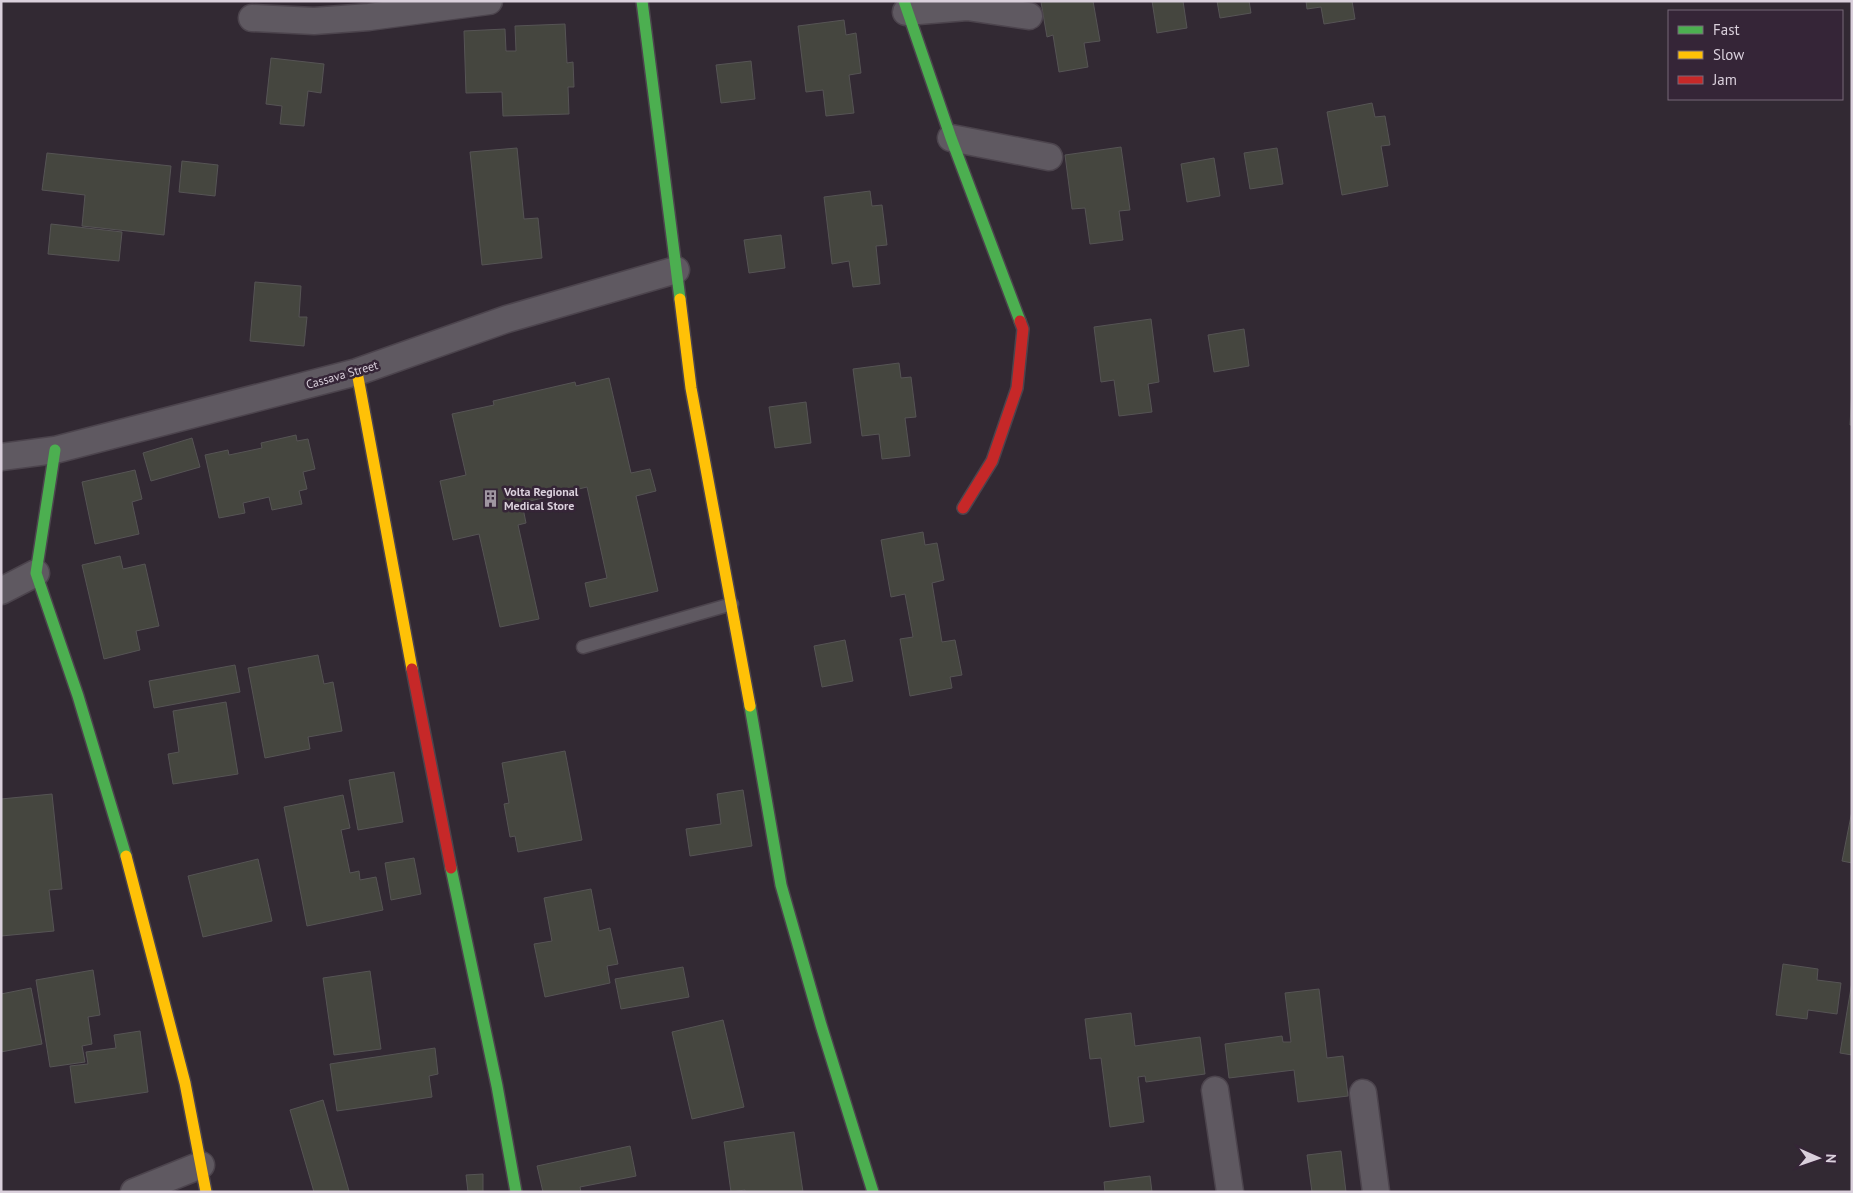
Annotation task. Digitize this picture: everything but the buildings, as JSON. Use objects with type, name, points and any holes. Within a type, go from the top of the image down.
[{"type":"street","points":[[252,18],[323,20],[369,17],[489,1]]},
{"type":"street","points":[[642,1],[690,388],[732,604],[781,885],[821,1025],[873,1192]]},
{"type":"street","points":[[963,508],[992,461],[1017,388],[1022,329],[951,138],[905,7],[967,7],[1030,16]]},
{"type":"street","points":[[951,138],[1049,157]]},
{"type":"street","name":"Cassava Street","points":[[1,457],[55,450],[357,372],[507,319],[676,270]]},
{"type":"street","points":[[357,372],[440,818],[497,1086],[516,1192]]},
{"type":"street","points":[[55,450],[36,573],[78,696],[129,864],[186,1083],[206,1192]]},
{"type":"street","points":[[1,591],[36,573]]},
{"type":"street","points":[[1215,1090],[1230,1192]]},
{"type":"street","points":[[1363,1093],[1376,1192]]},
{"type":"street","points":[[134,1192],[201,1165]]},
{"type":"lane","points":[[583,646],[732,604]]},
{"type":"traffic: fast","points":[[642,1],[680,299]]},
{"type":"traffic: fast","points":[[904,1],[951,138],[1020,321]]},
{"type":"traffic: fast","points":[[55,450],[36,573],[78,696],[126,856]]},
{"type":"traffic: fast","points":[[750,706],[781,885],[821,1025],[873,1192]]},
{"type":"traffic: fast","points":[[451,868],[497,1086],[516,1192]]},
{"type":"traffic: slow","points":[[680,299],[691,388],[750,706]]},
{"type":"traffic: slow","points":[[357,372],[412,669]]},
{"type":"traffic: slow","points":[[126,856],[185,1083],[206,1192]]},
{"type":"traffic: jam","points":[[963,508],[992,461],[1017,388],[1023,329],[1020,321]]},
{"type":"traffic: jam","points":[[412,669],[451,868]]},
{"type":"place","name":"Volta Regional Medical Store","points":[[490,499]]}]
